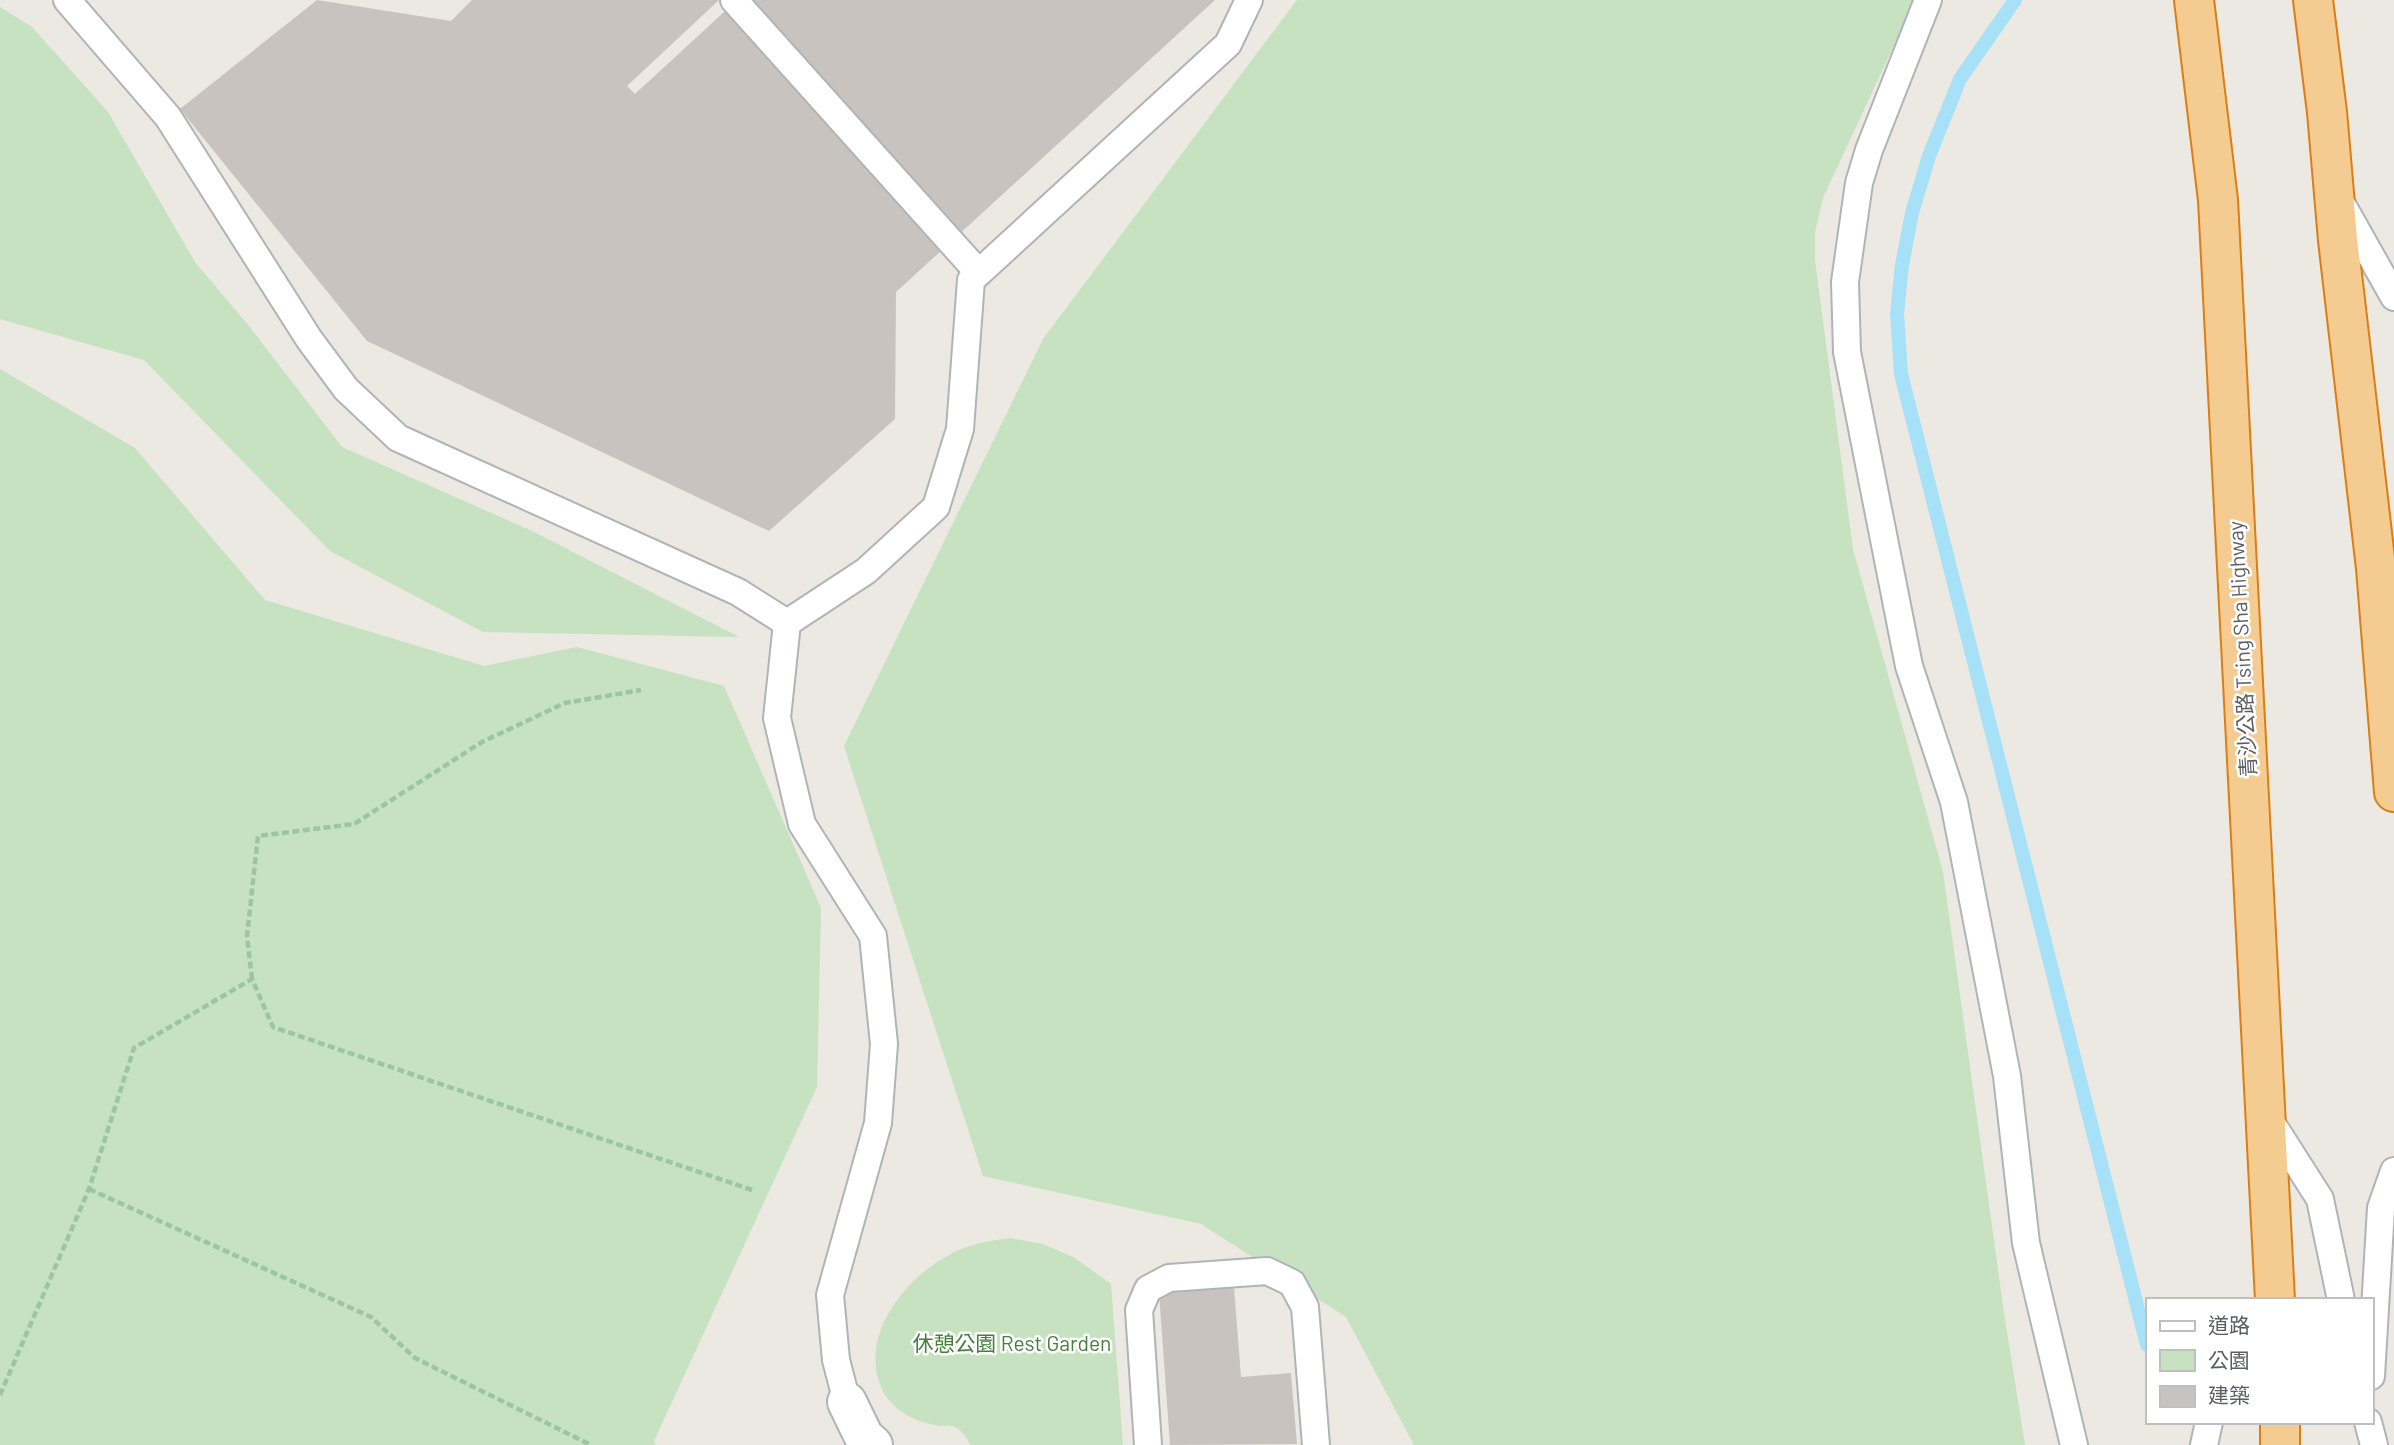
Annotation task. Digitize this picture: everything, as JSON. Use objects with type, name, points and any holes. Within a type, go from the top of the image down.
[{"type":"highway","name":"青沙公路 Tsing Sha Highway","points":[[2194,0],[2218,200],[2275,1298]]},
{"type":"highway","points":[[2312,0],[2376,568],[2394,792]]},
{"type":"highway","points":[[2280,1424],[2280,1445]]},
{"type":"street","points":[[847,1402],[863,1437],[873,1445]]},
{"type":"lane","points":[[67,0],[168,117],[309,339],[345,389],[398,438],[738,592],[787,623]]},
{"type":"lane","points":[[734,0],[978,272]]},
{"type":"lane","points":[[787,623],[866,571],[936,507],[960,429],[971,280],[1228,44],[1249,0]]},
{"type":"lane","points":[[1928,0],[1869,150],[1859,183],[1845,282],[1847,352],[1909,666],[1954,802],[2007,1076],[2026,1243],[2074,1445]]},
{"type":"lane","points":[[2335,193],[2394,297]]},
{"type":"lane","points":[[787,623],[777,718],[802,824],[873,936],[884,1044],[877,1123],[830,1295],[836,1360],[847,1402]]},
{"type":"lane","points":[[2264,1112],[2319,1199],[2341,1298]]},
{"type":"lane","points":[[2373,1342],[2381,1208],[2394,1171]]},
{"type":"lane","points":[[2257,1298],[2273,1261]]},
{"type":"lane","points":[[1148,1445],[1139,1310],[1148,1289],[1169,1278],[1267,1271],[1292,1283],[1304,1307],[1316,1445]]},
{"type":"lane","points":[[2204,1445],[2209,1424]]},
{"type":"path","points":[[641,690],[565,703],[482,741],[354,824],[258,836],[247,936],[252,979],[273,1027],[752,1189]]},
{"type":"path","points":[[0,1395],[89,1189],[134,1048],[252,979]]},
{"type":"path","points":[[89,1189],[371,1317],[415,1358],[591,1445]]},
{"type":"green space","points":[[1297,0],[1915,0],[1823,198],[1815,232],[1815,260],[1853,549],[1943,872],[2025,1445],[1414,1445],[1346,1317],[1201,1224],[983,1176],[844,746],[1043,339]]},
{"type":"green space","points":[[0,7],[32,27],[108,112],[195,262],[249,326],[342,447],[530,530],[739,637],[483,632],[330,551],[144,360],[0,319]]},
{"type":"green space","points":[[0,369],[135,448],[265,600],[484,666],[577,647],[724,686],[821,908],[817,1087],[654,1441],[656,1445],[0,1445]]},
{"type":"green space","name":"休憩公園 Rest Garden","points":[[1010,1238],[1043,1244],[1075,1258],[1111,1284],[1123,1445],[970,1445],[958,1429],[914,1419],[898,1409],[885,1395],[876,1368],[876,1349],[889,1313],[900,1296],[928,1268],[952,1254],[976,1244]]},
{"type":"building","points":[[317,0],[451,21],[472,0],[719,0],[627,86],[635,94],[737,0],[1215,0],[896,292],[895,419],[769,531],[367,341],[180,109]]},
{"type":"building","points":[[1234,1287],[1241,1377],[1291,1373],[1297,1444],[1170,1445],[1159,1293]]},
{"type":"waterway","points":[[2015,0],[1960,79],[1929,156],[1912,213],[1902,265],[1897,314],[1901,374],[2146,1341]]}]
